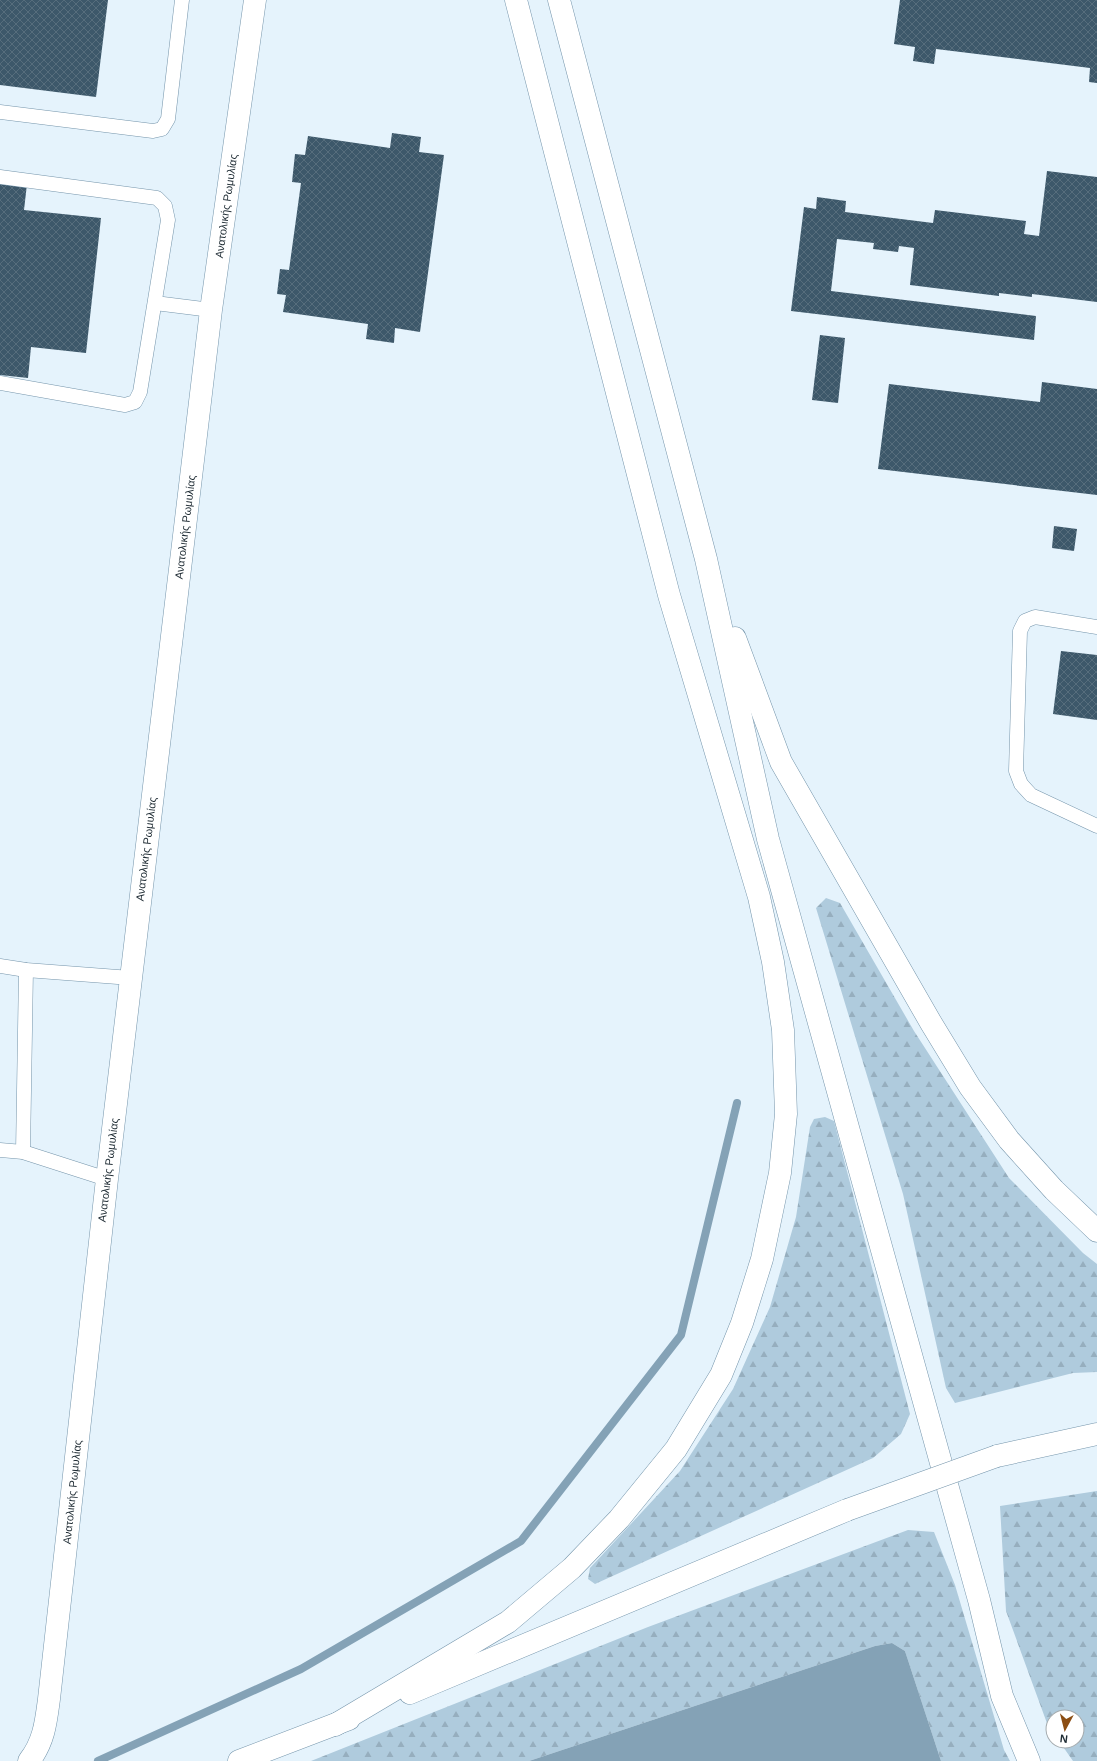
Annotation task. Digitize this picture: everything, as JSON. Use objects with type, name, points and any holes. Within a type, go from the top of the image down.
[{"type":"main road","name":"Ανατολικής Ρωμυλίας","points":[[29,1761],[39,1746],[43,1735],[49,1699],[107,1179],[211,310],[255,0]]},
{"type":"main road","points":[[335,1725],[508,1622],[572,1568],[619,1519],[676,1449],[721,1375],[742,1323],[765,1245],[780,1173],[786,1114],[783,1030],[773,962],[759,897],[669,595],[516,0]]},
{"type":"main road","points":[[559,0],[706,558],[768,839],[979,1600],[1002,1696],[1029,1761]]},
{"type":"main road","points":[[706,558],[781,762],[931,1023],[970,1087],[1009,1140],[1054,1190],[1097,1231]]},
{"type":"main road","points":[[239,1761],[335,1725],[846,1510],[997,1456],[1097,1434]]},
{"type":"lane","points":[[0,112],[153,131],[162,129],[168,119],[182,0]]},
{"type":"lane","points":[[0,178],[157,198],[165,206],[168,220],[140,392],[135,402],[125,405],[0,384]]},
{"type":"lane","points":[[155,303],[211,310]]},
{"type":"lane","points":[[1097,627],[1034,617],[1025,621],[1020,631],[1016,771],[1021,784],[1031,795],[1097,826]]},
{"type":"lane","points":[[0,966],[26,970],[131,978]]},
{"type":"lane","points":[[23,1152],[26,970]]},
{"type":"lane","points":[[0,1150],[23,1152],[107,1179]]},
{"type":"green space","points":[[826,898],[840,903],[914,1031],[1009,1178],[1083,1253],[1097,1264],[1097,1372],[1073,1373],[955,1403],[946,1388],[903,1194],[816,908]]},
{"type":"green space","points":[[825,1117],[834,1121],[910,1414],[901,1434],[873,1458],[595,1584],[588,1579],[590,1568],[680,1471],[733,1389],[770,1307],[796,1217],[810,1127],[814,1119]]},
{"type":"green space","points":[[1097,1491],[1097,1761],[1073,1761],[1065,1749],[1085,1749],[1085,1709],[1045,1709],[1045,1718],[1006,1611],[1000,1506]]},
{"type":"green space","points":[[908,1530],[934,1532],[955,1585],[1004,1750],[1010,1761],[941,1761],[905,1651],[892,1643],[875,1646],[529,1761],[311,1761],[648,1627]]},
{"type":"shaded area","points":[[892,1643],[905,1651],[941,1761],[529,1761],[875,1646]]},
{"type":"building","points":[[0,0],[108,0],[96,97],[0,85]]},
{"type":"building","points":[[900,0],[1097,0],[1097,83],[1089,82],[1090,68],[936,49],[934,64],[913,61],[915,47],[894,44]]},
{"type":"building","points":[[392,133],[421,137],[419,152],[444,155],[420,332],[395,328],[394,343],[366,339],[368,324],[283,312],[286,295],[277,294],[280,269],[289,270],[301,183],[292,182],[295,154],[305,155],[308,136],[390,148]]},
{"type":"building","points":[[1047,171],[1097,177],[1097,302],[1032,294],[1032,297],[999,293],[999,296],[910,285],[914,248],[899,246],[898,252],[873,249],[874,243],[837,239],[831,291],[1036,316],[1034,340],[791,311],[804,207],[816,209],[817,197],[846,201],[845,212],[933,223],[935,210],[1026,221],[1024,234],[1039,236]]},
{"type":"building","points":[[0,181],[27,184],[24,210],[101,218],[86,353],[31,347],[28,378],[0,375]]},
{"type":"building","points":[[820,335],[845,338],[838,403],[812,400]]},
{"type":"building","points":[[1042,382],[1097,389],[1097,495],[878,469],[889,384],[1040,402]]},
{"type":"building","points":[[1054,526],[1077,529],[1074,551],[1052,548]]},
{"type":"building","points":[[1061,651],[1097,655],[1097,720],[1053,714]]},
{"type":"waterway","points":[[98,1761],[301,1669],[521,1541],[681,1335],[737,1103]]}]
